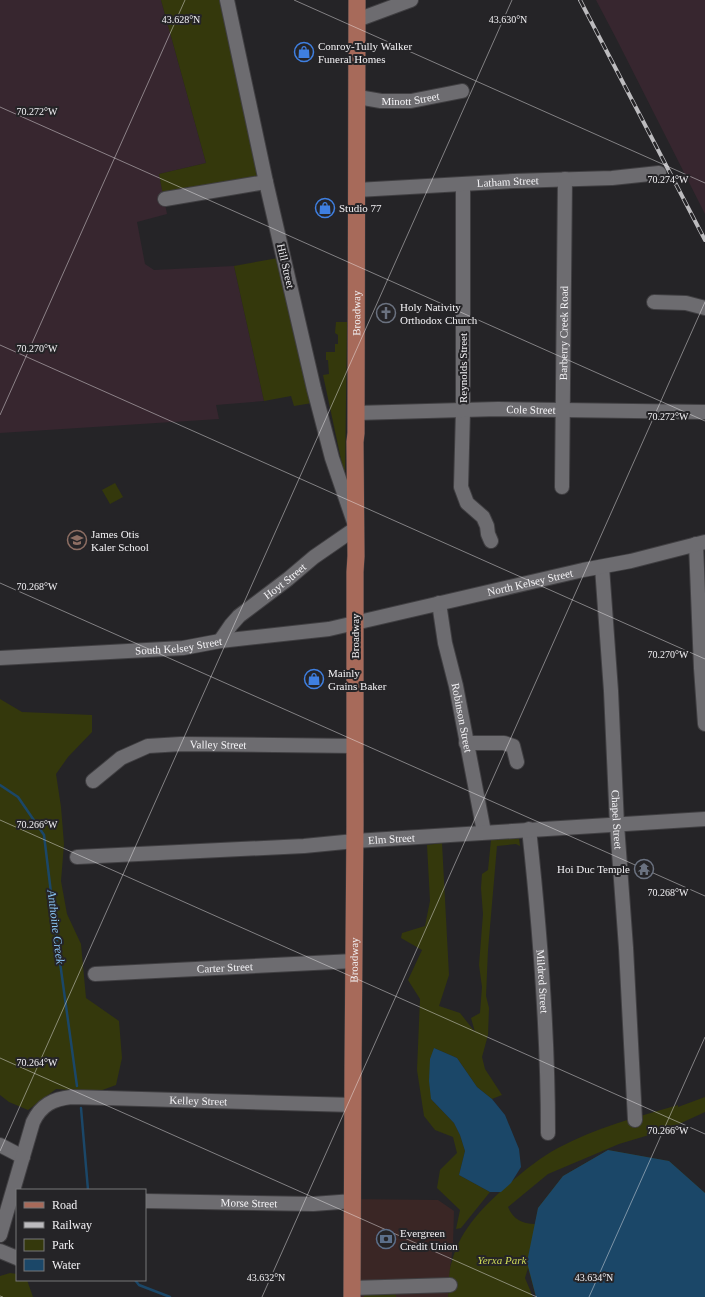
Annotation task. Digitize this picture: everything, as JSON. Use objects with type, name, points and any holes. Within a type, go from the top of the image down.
[{"type":"main road","name":"Broadway","points":[[352,1293],[355,841],[354,746],[356,623],[355,442],[358,97],[357,0]]},
{"type":"street","name":"Hill Street","points":[[227,0],[266,182],[316,395],[332,458],[356,528]]},
{"type":"street","points":[[357,20],[411,0]]},
{"type":"street","name":"Minott Street","points":[[358,97],[381,101],[411,101],[462,91]]},
{"type":"street","name":"Latham Street","points":[[357,190],[565,179],[612,178],[659,173]]},
{"type":"street","name":"Barberry Creek Road","points":[[562,487],[564,410],[565,179]]},
{"type":"street","points":[[165,199],[266,182]]},
{"type":"street","name":"Reynolds Street","points":[[463,185],[462,492],[467,503],[482,517],[487,526],[491,541]]},
{"type":"street","points":[[654,302],[686,303],[705,308]]},
{"type":"street","name":"Cole Street","points":[[356,412],[564,410],[705,412]]},
{"type":"street","name":"Hoyt Street","points":[[220,641],[239,616],[288,579],[314,557],[356,528]]},
{"type":"street","points":[[700,543],[705,724]]},
{"type":"street","name":"North Kelsey Street","points":[[356,623],[439,603],[631,561],[700,543]]},
{"type":"street","name":"Chapel Street","points":[[602,567],[611,691],[617,825],[626,948],[635,1120]]},
{"type":"street","name":"Robinson Street","points":[[439,603],[445,643],[456,686],[484,832]]},
{"type":"street","name":"South Kelsey Street","points":[[0,658],[183,648],[220,641],[330,629],[356,623]]},
{"type":"street","points":[[466,742],[504,743],[513,746],[517,762]]},
{"type":"street","name":"Valley Street","points":[[93,781],[121,758],[148,746],[181,744],[354,746]]},
{"type":"street","name":"Elm Street","points":[[77,857],[304,846],[355,841],[529,829],[617,825],[705,818]]},
{"type":"street","name":"Mildred Street","points":[[529,829],[542,966],[548,1096],[548,1134]]},
{"type":"street","name":"Carter Street","points":[[95,974],[354,961]]},
{"type":"street","name":"Kelley Street","points":[[23,1158],[33,1122],[40,1109],[53,1100],[71,1097],[353,1105]]},
{"type":"street","points":[[0,1145],[23,1158],[0,1235]]},
{"type":"street","name":"Morse Street","points":[[146,1201],[313,1204],[353,1201]]},
{"type":"street","points":[[0,1251],[16,1258]]},
{"type":"street","points":[[352,1293],[450,1285]]},
{"type":"shaded area","points":[[0,0],[161,0],[206,163],[159,174],[167,214],[137,222],[145,264],[154,270],[234,266],[264,401],[216,405],[219,419],[0,433]]},
{"type":"shaded area","points":[[596,0],[705,0],[705,214],[617,40]]},
{"type":"shaded area","points":[[344,1199],[438,1200],[454,1211],[453,1244],[448,1297],[344,1297]]},
{"type":"green space","points":[[161,0],[222,0],[259,175],[255,179],[163,195],[159,174],[206,163]]},
{"type":"green space","points":[[278,258],[312,403],[294,406],[291,396],[264,401],[234,266]]},
{"type":"green space","points":[[336,322],[347,322],[345,478],[323,375],[329,374],[326,352],[335,352],[335,344],[338,344],[338,335],[335,333]]},
{"type":"green space","points":[[115,483],[123,497],[110,504],[102,490]]},
{"type":"green space","points":[[0,699],[22,712],[92,715],[92,732],[68,757],[56,774],[61,807],[64,844],[61,881],[67,914],[81,944],[86,998],[119,1021],[122,1058],[116,1085],[97,1092],[56,1089],[28,1110],[9,1102],[0,1095]]},
{"type":"green space","points":[[519,838],[520,846],[516,844],[497,846],[488,950],[486,996],[489,1008],[488,1035],[482,1057],[485,1069],[502,1095],[492,1099],[477,1087],[457,1058],[434,1048],[431,1099],[454,1123],[460,1135],[465,1151],[459,1175],[490,1192],[461,1228],[456,1229],[460,1210],[437,1188],[440,1170],[457,1153],[453,1137],[435,1130],[424,1116],[417,1070],[420,999],[408,980],[422,950],[401,938],[402,933],[425,926],[430,901],[427,845],[442,843],[449,975],[439,1006],[460,1013],[475,1032],[471,1018],[480,1013],[482,987],[479,965],[483,914],[481,888],[482,874],[488,870],[491,840]]},
{"type":"green space","name":"Yerxa Park","points":[[705,1097],[705,1112],[679,1124],[679,1126],[619,1144],[548,1174],[508,1207],[512,1215],[518,1220],[535,1224],[538,1208],[563,1176],[608,1150],[669,1161],[705,1193],[705,1297],[536,1297],[528,1268],[525,1278],[533,1297],[448,1297],[451,1265],[456,1249],[468,1227],[502,1190],[528,1168],[572,1141],[601,1129],[678,1105],[678,1107]]},
{"type":"green space","points":[[10,1273],[16,1274],[16,1281],[27,1281],[33,1297],[0,1297],[0,1276]]},
{"type":"green space","points":[[364,1294],[396,1294],[396,1297],[364,1297]]},
{"type":"water","points":[[434,1048],[457,1058],[477,1087],[492,1099],[505,1115],[519,1149],[521,1167],[511,1183],[501,1192],[490,1192],[459,1175],[465,1151],[460,1135],[454,1123],[431,1099],[429,1081],[430,1059]]},
{"type":"water","points":[[608,1150],[669,1161],[705,1193],[705,1297],[536,1297],[527,1262],[538,1208],[563,1176]]},
{"type":"waterway","name":"Anthoine Creek","points":[[0,785],[18,797],[44,835],[77,1086]]},
{"type":"waterway","name":"Anthoine Creek","points":[[81,1108],[88,1189]]},
{"type":"waterway","name":"Anthoine Creek","points":[[136,1281],[139,1285],[170,1297]]},
{"type":"railway","points":[[580,0],[705,240]]},
{"type":"place","name":"Conroy-Tully Walker Funeral Homes","points":[[304,52]]},
{"type":"place","name":"Studio 77","points":[[325,208]]},
{"type":"place","name":"Holy Nativity Orthodox Church","points":[[386,313]]},
{"type":"place","name":"James Otis Kaler School","points":[[77,540]]},
{"type":"place","name":"Mainly Grains Baker","points":[[314,679]]},
{"type":"place","name":"Hoi Duc Temple","points":[[644,869]]},
{"type":"place","name":"Evergreen Credit Union","points":[[386,1239]]}]
